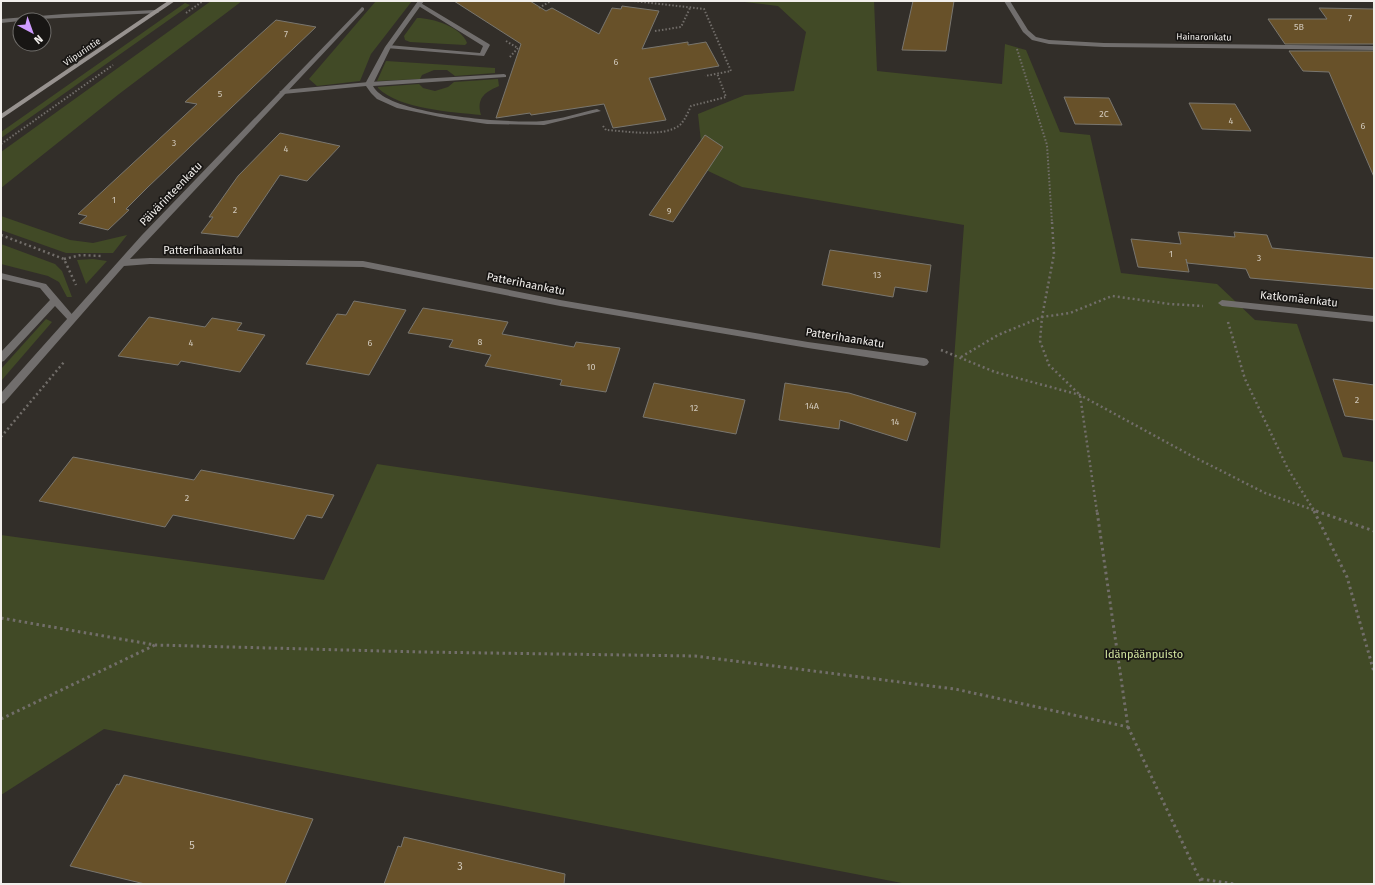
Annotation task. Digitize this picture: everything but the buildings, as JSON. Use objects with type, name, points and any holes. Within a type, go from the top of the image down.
[{"type":"main road","name":"Viipurintie","points":[[1,117],[172,1]]},
{"type":"street","points":[[1007,1],[1025,32],[1034,39]]},
{"type":"street","points":[[369,84],[388,47],[420,3],[487,44],[482,55],[388,47]]},
{"type":"street","name":"Päivärinteenkatu","points":[[1,400],[123,261],[362,9]]},
{"type":"street","points":[[1,21],[64,16],[156,12]]},
{"type":"street","name":"Hainaronkatu","points":[[1034,39],[1050,42],[1104,45],[1374,48]]},
{"type":"street","points":[[283,92],[369,84],[504,76]]},
{"type":"street","points":[[369,84],[375,94],[385,101],[447,116],[485,120],[543,123],[598,111]]},
{"type":"street","name":"Patterihaankatu","points":[[123,261],[363,264],[560,303],[808,345],[924,362]]},
{"type":"street","points":[[1,276],[43,286],[72,319]]},
{"type":"street","points":[[1,358],[55,300]]},
{"type":"street","name":"Katkomäenkatu","points":[[1222,303],[1374,319]]},
{"type":"path","points":[[183,15],[202,1]]},
{"type":"path","points":[[539,8],[551,1]]},
{"type":"path","points":[[634,1],[704,9],[731,71],[705,76]]},
{"type":"path","points":[[655,31],[681,27],[690,8]]},
{"type":"path","points":[[1034,39],[1021,43],[1017,47],[1047,145],[1054,254],[1042,317],[1040,342],[1049,365],[1080,395],[1128,727],[1201,879],[1202,884]]},
{"type":"path","points":[[1,144],[113,65]]},
{"type":"path","points":[[598,111],[606,130],[650,133],[667,130],[680,124],[691,106],[726,96],[717,73]]},
{"type":"path","points":[[1,235],[64,259],[81,255],[94,255],[123,261]]},
{"type":"path","points":[[64,259],[79,291],[94,294]]},
{"type":"path","points":[[961,357],[998,335],[1042,317],[1070,313],[1112,296],[1196,307],[1222,303],[1245,379],[1288,469],[1315,512],[1347,577],[1374,672]]},
{"type":"path","points":[[924,362],[931,350],[945,350],[995,372],[1080,395],[1190,455],[1265,493],[1315,512],[1374,531]]},
{"type":"path","points":[[1,618],[155,645],[421,652],[695,656],[955,689],[1128,727]]},
{"type":"path","points":[[1,719],[155,645]]},
{"type":"path","points":[[1201,879],[1235,884]]},
{"type":"green space","points":[[211,1],[242,1],[119,94],[1,188],[1,152]]},
{"type":"green space","points":[[376,1],[412,1],[371,54],[360,81],[317,86],[309,79]]},
{"type":"green space","name":"Idänpäänpuisto","points":[[736,1],[874,1],[877,71],[1002,84],[1005,44],[1026,50],[1060,132],[1090,135],[1121,273],[1217,284],[1255,320],[1297,324],[1343,457],[1374,462],[1374,884],[907,884],[104,729],[1,795],[1,535],[324,580],[377,464],[940,548],[964,225],[742,187],[704,169],[698,114],[745,95],[794,91],[806,32],[778,6]]},
{"type":"green space","points":[[185,3],[190,5],[1,138],[1,132]]},
{"type":"green space","points":[[417,18],[423,18],[446,24],[459,32],[467,43],[465,45],[410,42],[405,40],[404,36]]},
{"type":"green space","points":[[386,61],[495,68],[495,73],[455,76],[447,70],[434,70],[422,75],[420,79],[377,81]]},
{"type":"green space","points":[[498,79],[499,86],[486,93],[481,100],[481,115],[441,111],[412,105],[387,95],[378,88],[419,84],[423,88],[435,91],[448,87],[454,82]]},
{"type":"green space","points":[[1,216],[70,240],[93,243],[127,235],[113,253],[66,253],[1,230]]},
{"type":"green space","points":[[1,244],[55,264],[62,271],[72,297],[67,297],[59,282],[48,276],[1,264]]},
{"type":"green space","points":[[93,259],[107,261],[86,284],[77,260]]},
{"type":"green space","points":[[46,319],[52,322],[1,381],[1,369]]}]
